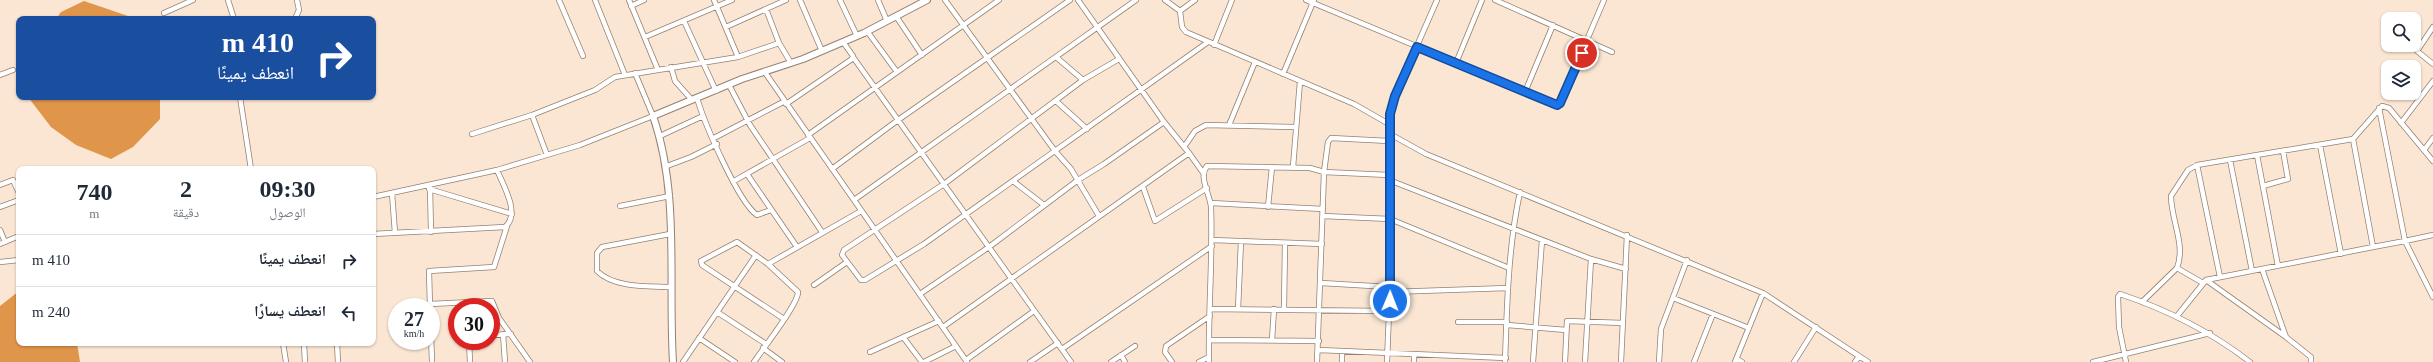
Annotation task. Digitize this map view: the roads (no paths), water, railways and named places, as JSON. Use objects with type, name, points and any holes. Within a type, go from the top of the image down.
[{"type":"street","points":[[164,13],[193,0]]},
{"type":"street","points":[[228,0],[233,16]]},
{"type":"street","points":[[296,16],[299,10],[297,0]]},
{"type":"street","points":[[559,0],[583,56]]},
{"type":"street","points":[[595,0],[625,75]]},
{"type":"street","points":[[629,0],[658,70]]},
{"type":"street","points":[[631,6],[644,0]]},
{"type":"street","points":[[714,0],[738,57]]},
{"type":"street","points":[[645,37],[732,0]]},
{"type":"street","points":[[726,27],[786,0]]},
{"type":"street","points":[[801,0],[822,51]]},
{"type":"street","points":[[840,0],[857,36]]},
{"type":"street","points":[[878,0],[887,21]]},
{"type":"street","points":[[945,0],[1055,151],[1078,180],[1099,216]]},
{"type":"street","points":[[734,181],[773,160],[809,136],[999,0]]},
{"type":"street","points":[[832,169],[986,57],[1070,0]]},
{"type":"street","points":[[1078,0],[1164,122],[1204,174],[1211,203],[1212,246],[1209,359],[1199,362]]},
{"type":"street","points":[[854,200],[1136,0]]},
{"type":"street","points":[[1165,0],[1180,12],[1184,30],[1214,45],[1367,110],[1389,124]]},
{"type":"street","points":[[1180,12],[1195,0]]},
{"type":"street","points":[[1214,45],[1232,0]]},
{"type":"street","points":[[1306,0],[1314,2],[1417,47],[1558,105],[1604,0]]},
{"type":"street","points":[[1387,362],[1390,289],[1390,114],[1395,96],[1437,0]]},
{"type":"street","points":[[1456,63],[1482,0]]},
{"type":"street","points":[[1494,0],[1612,52]]},
{"type":"street","points":[[376,196],[392,192],[430,187],[497,170],[580,145],[764,71],[822,51],[857,36],[923,1]]},
{"type":"street","points":[[1283,74],[1314,2]]},
{"type":"street","points":[[766,9],[779,43],[790,63]]},
{"type":"street","points":[[896,16],[922,55]]},
{"type":"street","points":[[684,21],[716,90]]},
{"type":"street","points":[[1525,92],[1553,26]]},
{"type":"street","points":[[2433,27],[2417,51],[2433,64]]},
{"type":"street","points":[[867,31],[897,72]]},
{"type":"street","points":[[843,42],[1071,362]]},
{"type":"street","points":[[1119,59],[1083,80],[1033,120],[944,184],[844,250],[842,255],[857,277],[863,280],[897,262],[1142,91],[1208,42]]},
{"type":"street","points":[[472,134],[532,115],[595,90],[608,81],[635,72],[658,70],[702,61],[738,57],[779,43]]},
{"type":"street","points":[[714,138],[786,102],[853,57]]},
{"type":"street","points":[[1056,57],[1083,80]]},
{"type":"street","points":[[1230,125],[1255,62]]},
{"type":"street","points":[[671,67],[675,81],[695,99],[734,181],[755,214],[761,215],[771,210]]},
{"type":"street","points":[[0,75],[13,70]]},
{"type":"street","points":[[764,71],[967,361],[1034,310]]},
{"type":"street","points":[[635,72],[660,136],[667,166],[670,196],[670,287],[673,362]]},
{"type":"street","points":[[1293,167],[1295,127],[1300,81]]},
{"type":"street","points":[[2401,122],[2433,81]]},
{"type":"street","points":[[729,85],[748,121],[822,232]]},
{"type":"street","points":[[240,100],[251,166]]},
{"type":"street","points":[[1056,101],[1087,129]]},
{"type":"street","points":[[2142,302],[2178,268],[2180,261],[2180,249],[2171,196],[2188,170],[2197,165],[2353,139],[2378,108],[2382,106],[2389,108],[2433,161]]},
{"type":"street","points":[[2378,108],[2405,241],[2433,297]]},
{"type":"street","points":[[532,115],[547,155]]},
{"type":"street","points":[[660,136],[703,116]]},
{"type":"street","points":[[920,294],[989,247],[1078,180],[1110,160],[1164,122]]},
{"type":"street","points":[[1184,147],[1200,126],[1230,125],[1295,127]]},
{"type":"street","points":[[1390,134],[1426,154],[1627,235],[1763,293],[1868,362]]},
{"type":"street","points":[[1317,362],[1319,350],[1324,172],[1328,142],[1331,138],[1389,141]]},
{"type":"street","points":[[2424,150],[2433,138]]},
{"type":"street","points":[[2353,139],[2373,247]]},
{"type":"street","points":[[667,166],[691,158],[717,144]]},
{"type":"street","points":[[2320,145],[2341,254]]},
{"type":"street","points":[[2263,186],[2288,179],[2283,151]]},
{"type":"street","points":[[943,327],[1189,153]]},
{"type":"street","points":[[2257,155],[2278,266]]},
{"type":"street","points":[[2230,160],[2252,271]]},
{"type":"street","points":[[1204,174],[1206,168],[1210,165],[1310,168],[1324,172],[1389,178],[1591,259],[1626,269]]},
{"type":"street","points":[[2197,165],[2220,277]]},
{"type":"street","points":[[1268,207],[1272,167]]},
{"type":"street","points":[[430,298],[429,271],[494,267],[512,214],[497,170]]},
{"type":"street","points":[[747,174],[797,247]]},
{"type":"street","points":[[0,185],[13,180],[16,187]]},
{"type":"street","points":[[1013,181],[1044,205]]},
{"type":"street","points":[[430,187],[512,214]]},
{"type":"street","points":[[430,187],[431,232]]},
{"type":"street","points":[[1143,187],[1155,221],[1207,188]]},
{"type":"street","points":[[392,192],[395,233]]},
{"type":"street","points":[[1319,350],[1342,352],[1388,352],[1505,360],[1512,228],[1520,192]]},
{"type":"street","points":[[620,206],[670,196]]},
{"type":"street","points":[[0,207],[16,201]]},
{"type":"street","points":[[1211,203],[1323,210]]},
{"type":"street","points":[[768,264],[861,210]]},
{"type":"street","points":[[1323,216],[1390,219],[1509,268]]},
{"type":"street","points":[[376,234],[431,232],[507,226]]},
{"type":"street","points":[[0,230],[2,243],[16,237]]},
{"type":"street","points":[[670,234],[602,247],[597,253],[597,270],[609,278],[634,286],[670,287]]},
{"type":"street","points":[[1621,362],[1627,235]]},
{"type":"street","points":[[2178,316],[2204,281],[2433,235]]},
{"type":"street","points":[[1212,240],[1322,244]]},
{"type":"street","points":[[1533,362],[1542,240]]},
{"type":"street","points":[[1238,309],[1241,241]]},
{"type":"street","points":[[754,362],[784,319],[798,298],[798,292],[768,264],[736,242],[701,261],[702,265],[784,319]]},
{"type":"street","points":[[1284,309],[1285,243]]},
{"type":"street","points":[[1062,348],[1212,246]]},
{"type":"street","points":[[683,362],[756,255]]},
{"type":"street","points":[[1585,362],[1591,259]]},
{"type":"street","points":[[0,262],[16,260]]},
{"type":"street","points":[[1659,362],[1661,329],[1687,260]]},
{"type":"street","points":[[814,285],[847,262]]},
{"type":"street","points":[[2178,268],[2204,281],[2286,337],[2311,357],[2311,362]]},
{"type":"street","points":[[2262,269],[2286,337]]},
{"type":"street","points":[[1321,283],[1390,289],[1508,288]]},
{"type":"street","points":[[1742,362],[1736,360],[1763,293]]},
{"type":"street","points":[[2126,362],[2119,327],[2119,295],[2178,316],[2210,333],[2250,362]]},
{"type":"street","points":[[1673,298],[1749,328]]},
{"type":"street","points":[[1210,309],[1320,309],[1389,311]]},
{"type":"street","points":[[1272,340],[1274,309]]},
{"type":"street","points":[[717,312],[765,346],[782,362]]},
{"type":"street","points":[[1694,362],[1713,314]]},
{"type":"street","points":[[1172,362],[1165,352],[1166,346],[1210,316]]},
{"type":"street","points":[[500,319],[530,362]]},
{"type":"street","points":[[870,352],[939,321]]},
{"type":"street","points":[[1565,362],[1566,330],[1568,321],[1623,323]]},
{"type":"street","points":[[1458,322],[1507,323],[1536,328],[1566,330]]},
{"type":"street","points":[[1794,362],[1816,327]]},
{"type":"street","points":[[2093,362],[2210,333]]},
{"type":"street","points":[[500,334],[511,334]]},
{"type":"street","points":[[503,334],[505,362]]},
{"type":"street","points":[[903,337],[923,362],[956,346]]},
{"type":"street","points":[[699,338],[735,362]]},
{"type":"street","points":[[1209,340],[1319,341]]},
{"type":"street","points":[[1030,362],[1058,343]]},
{"type":"street","points":[[283,346],[286,362]]},
{"type":"street","points":[[304,346],[305,362]]},
{"type":"street","points":[[337,346],[338,362]]},
{"type":"street","points":[[1111,362],[1135,346]]},
{"type":"street","points":[[432,350],[432,362]]},
{"type":"street","points":[[469,350],[470,362]]},
{"type":"street","points":[[1342,352],[1342,362]]},
{"type":"street","points":[[1414,354],[1414,362]]},
{"type":"street","points":[[1121,355],[1126,362]]},
{"type":"street","points":[[1855,362],[1859,356]]}]
